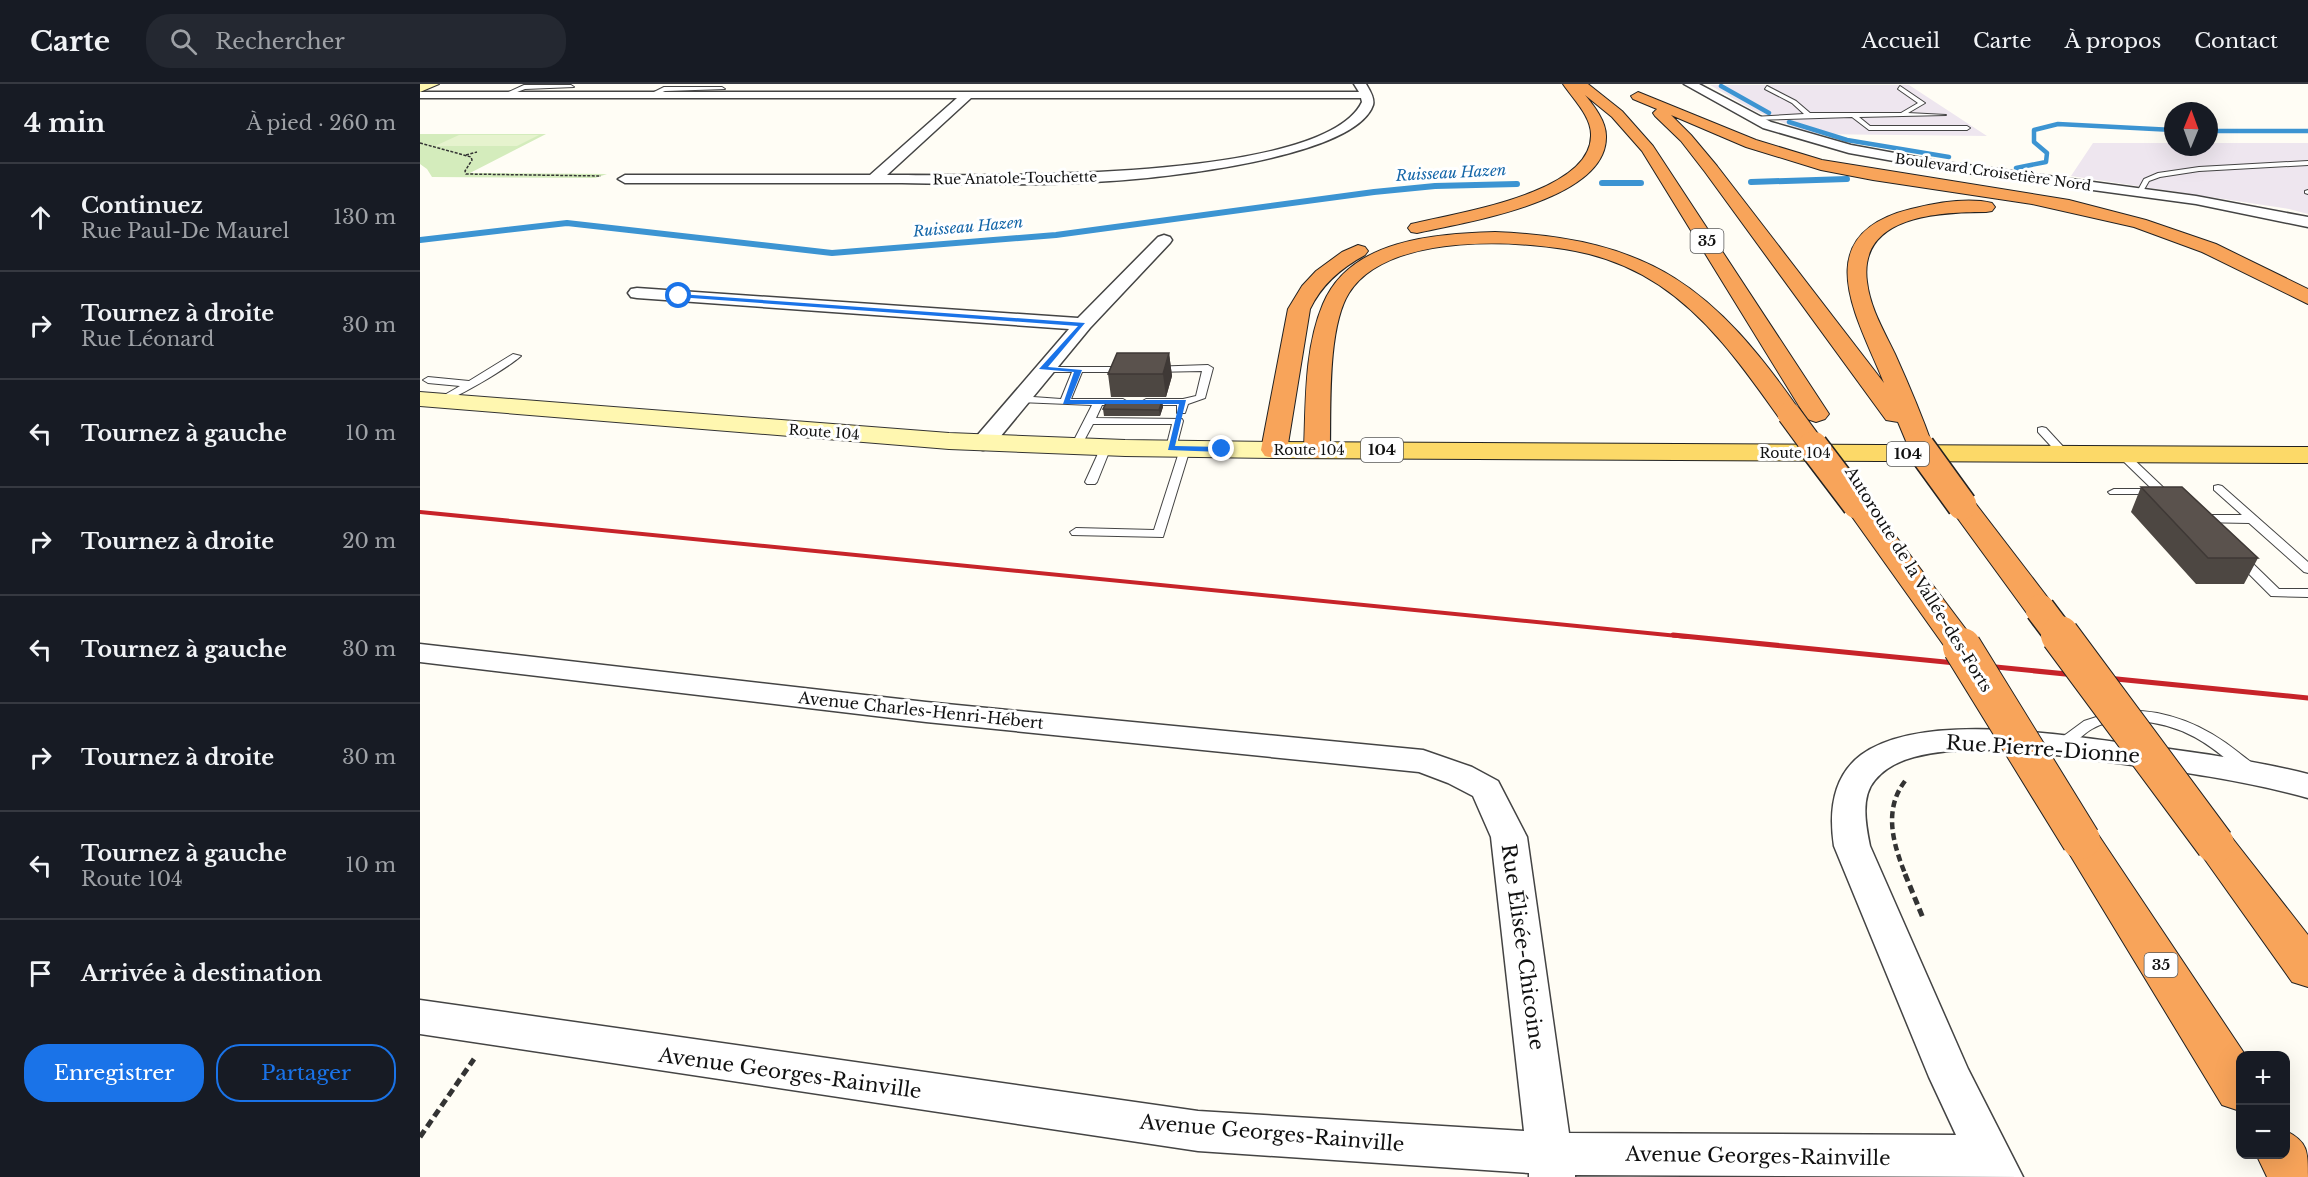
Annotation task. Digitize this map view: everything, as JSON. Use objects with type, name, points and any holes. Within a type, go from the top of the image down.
[{"type":"highway","points":[[1274,450],[1297,318],[1303,300],[1313,285],[1328,269],[1348,255],[1383,239],[1542,194],[1565,184],[1581,173],[1595,155],[1599,136],[1595,121],[1570,84]]},
{"type":"highway","name":"Autoroute de la Vallée-des-Forts","points":[[1578,84],[1617,114],[1648,149],[1816,414],[1865,504],[1962,647],[2081,840],[2236,1081]]},
{"type":"highway","points":[[1902,414],[1696,150],[1668,120],[1635,94],[1744,142],[1807,162],[1875,176],[2034,199],[2151,226],[2235,258],[2303,307]]},
{"type":"highway","points":[[2303,307],[2181,246],[2125,227],[2067,214],[2011,208],[1973,207],[1920,212],[1887,224],[1870,236],[1860,251],[1856,271],[1866,312],[1902,414],[1920,447],[2308,969]]},
{"type":"highway","points":[[1317,450],[1327,324],[1340,288],[1359,270],[1383,256],[1414,246],[1456,240],[1499,238],[1549,241],[1603,252],[1646,269],[1685,294],[1716,320],[1789,414],[1865,504]]},
{"type":"highway","points":[[2285,1159],[2297,1177]]},
{"type":"main road","points":[[420,88],[432,84]]},
{"type":"main road","name":"Route 104","points":[[429,393],[983,443],[1274,450],[2308,455]]},
{"type":"street","name":"Boulevard Croisetière Nord","points":[[1690,84],[1753,119],[1803,137],[1874,155],[2245,208],[2308,222]]},
{"type":"street","points":[[553,95],[574,85]]},
{"type":"street","points":[[710,95],[726,86]]},
{"type":"street","points":[[420,95],[968,95],[1363,90]]},
{"type":"street","name":"Rue Anatole-Touchette","points":[[625,179],[1091,178],[1219,165],[1286,150],[1332,134],[1363,112],[1367,104],[1363,90]]},
{"type":"street","points":[[874,179],[968,95]]},
{"type":"street","points":[[983,443],[1083,324],[1164,240]]},
{"type":"street","points":[[637,293],[1083,324]]},
{"type":"street","name":"Avenue Charles-Henri-Hébert","points":[[420,653],[926,712],[1424,761]]},
{"type":"street","name":"Rue Pierre-Dionne","points":[[1994,1167],[1950,1077],[1872,898],[1852,846],[1847,818],[1848,805],[1856,783],[1873,763],[1883,756],[1915,745],[1967,741],[2058,746],[2253,772],[2308,786]]},
{"type":"street","name":"Rue Élisée-Chicoine","points":[[1424,761],[1460,775],[1486,789],[1509,837],[1551,1166]]},
{"type":"street","name":"Avenue Georges-Rainville","points":[[420,1017],[495,1030],[1198,1131],[1551,1166],[1994,1167]]},
{"type":"lane","points":[[505,95],[524,87],[574,85]]},
{"type":"lane","points":[[651,95],[664,89],[726,86]]},
{"type":"lane","points":[[1767,88],[1794,102],[1809,115]]},
{"type":"lane","points":[[1900,88],[1922,103],[1901,115]]},
{"type":"lane","points":[[669,95],[682,89]]},
{"type":"lane","points":[[1753,119],[1809,115],[1943,115]]},
{"type":"lane","points":[[1853,115],[1869,128],[1967,128]]},
{"type":"lane","points":[[2140,192],[2146,180],[2159,176],[2221,168],[2308,163]]},
{"type":"lane","points":[[429,393],[471,384],[516,356]]},
{"type":"lane","points":[[1019,399],[1065,402],[1183,402],[1200,398],[1208,368],[1043,369]]},
{"type":"lane","points":[[1065,402],[1078,370]]},
{"type":"lane","points":[[429,393],[471,384]]},
{"type":"lane","points":[[1076,446],[1098,402]]},
{"type":"lane","points":[[1076,532],[1159,534],[1178,449],[1178,422],[1183,402]]},
{"type":"lane","points":[[1090,421],[1178,422]]},
{"type":"lane","points":[[2042,430],[2065,455]]},
{"type":"lane","points":[[1091,482],[1106,447]]},
{"type":"lane","points":[[2114,492],[2167,495],[2123,455]]},
{"type":"lane","points":[[2218,488],[2308,569]]},
{"type":"lane","points":[[2190,510],[2217,536]]},
{"type":"lane","points":[[2200,519],[2252,519]]},
{"type":"lane","points":[[2234,552],[2276,593],[2308,593]]},
{"type":"path","points":[[420,143],[463,154],[477,152]]},
{"type":"path","points":[[463,154],[472,160],[465,171],[466,174],[601,176]]},
{"type":"path","points":[[420,1137],[495,1030]]},
{"type":"shaded area","points":[[1710,85],[1909,85],[1987,136],[1810,134],[1753,110]]},
{"type":"shaded area","points":[[2093,143],[2164,143],[2164,156],[2218,156],[2218,143],[2308,143],[2308,214],[2289,209],[2071,176]]},
{"type":"green space","points":[[420,134],[546,134],[470,173],[607,174],[595,178],[432,177],[420,164]]},
{"type":"green space","points":[[459,135],[539,135],[517,146],[435,146]]},
{"type":"building","points":[[1117,353],[1169,353],[1163,374],[1108,374]]},
{"type":"building","points":[[1107,401],[1162,401],[1159,410],[1103,409]]},
{"type":"building","points":[[2141,487],[2182,487],[2258,558],[2208,558]]},
{"type":"waterway","points":[[1721,86],[1769,113]]},
{"type":"waterway","points":[[1789,122],[1847,140],[1949,157]]},
{"type":"waterway","name":"Ruisseau Hazen","points":[[2016,168],[2046,162],[2047,153],[2034,142],[2034,130],[2058,124],[2164,130]]},
{"type":"waterway","name":"Ruisseau Hazen","points":[[2218,131],[2308,131]]},
{"type":"waterway","name":"Ruisseau Hazen","points":[[1751,182],[1847,179]]},
{"type":"waterway","name":"Ruisseau Hazen","points":[[1602,183],[1641,183]]},
{"type":"waterway","name":"Ruisseau Hazen","points":[[420,240],[567,223],[832,253],[1056,235],[1374,192],[1435,186],[1517,184]]},
{"type":"railway","points":[[420,512],[1688,637]]},
{"type":"railway","points":[[1673,635],[2308,698]]},
{"type":"route","points":[[679,296],[1083,324],[1043,369],[1078,370],[1065,402],[1183,402],[1171,448],[1222,449]]}]
